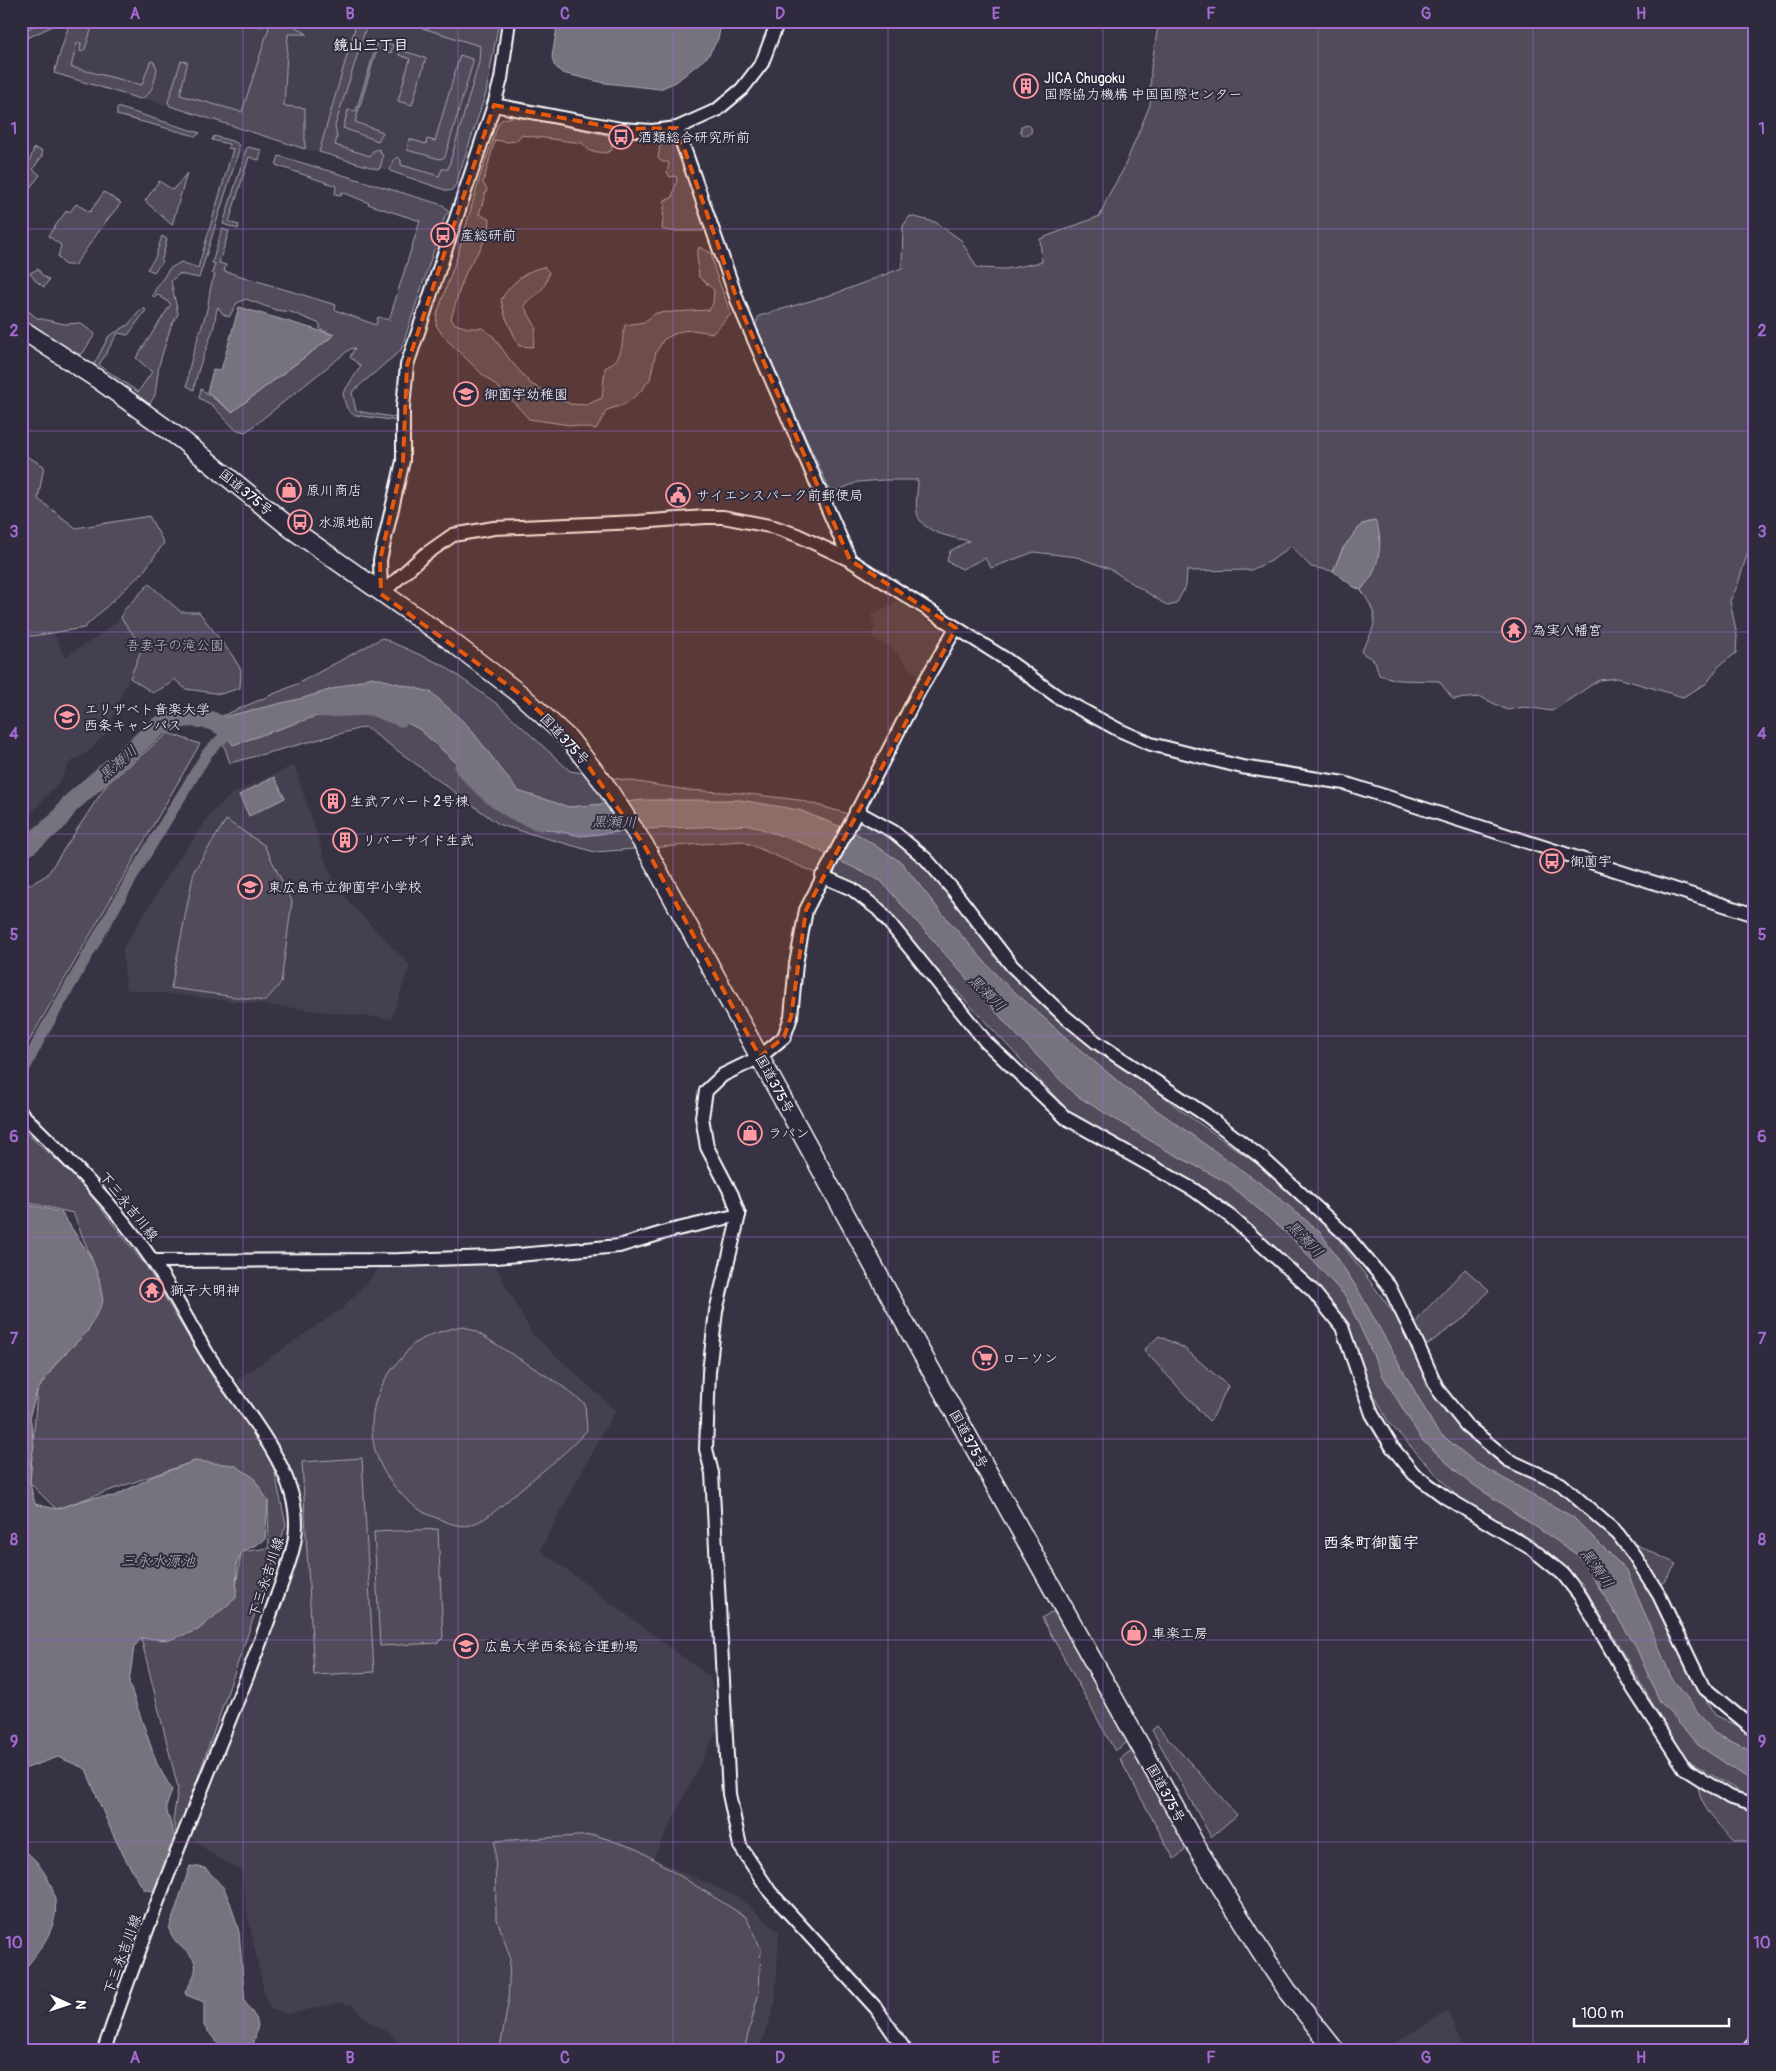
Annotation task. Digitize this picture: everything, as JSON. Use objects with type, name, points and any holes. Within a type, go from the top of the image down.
[{"type":"highway","name":"国道375号","points":[[21,329],[99,380],[182,440],[293,530],[381,594],[448,639],[520,694],[569,739],[603,782],[644,845],[897,1309],[1200,1853],[1276,1974],[1335,2050]]},
{"type":"street","points":[[381,594],[380,560],[403,461],[403,408],[407,365],[494,105],[501,79],[509,21]]},
{"type":"street","points":[[494,105],[620,129],[652,131],[677,128],[717,110],[742,88],[762,63],[778,21]]},
{"type":"street","points":[[677,128],[739,305],[850,560]]},
{"type":"street","points":[[381,594],[423,556],[453,534],[494,528],[723,518],[774,527],[832,550],[850,560],[1007,660],[1058,697],[1119,730],[1151,744],[1242,767],[1344,783],[1755,915]]},
{"type":"street","points":[[904,2050],[876,2008],[770,1892],[740,1846],[729,1794],[712,1473],[706,1449],[709,1372],[716,1311],[739,1215],[732,1195],[707,1148],[702,1117],[706,1091],[723,1075],[760,1057],[784,1037],[791,1017],[796,964],[806,910],[918,693],[956,628]]},
{"type":"street","points":[[856,811],[894,832],[926,859],[954,891],[1012,966],[1063,1014],[1096,1042],[1206,1115],[1262,1158],[1346,1235],[1389,1286],[1438,1390],[1466,1425],[1508,1460],[1561,1484],[1618,1534],[1636,1558],[1659,1595],[1703,1687],[1755,1730]]},
{"type":"street","points":[[822,876],[852,889],[879,910],[986,1042],[1066,1118],[1194,1190],[1231,1217],[1313,1291],[1342,1327],[1372,1414],[1392,1447],[1414,1474],[1445,1497],[1532,1549],[1563,1574],[1581,1597],[1634,1690],[1685,1769],[1729,1797],[1755,1805]]},
{"type":"street","name":"下三永吉川線","points":[[21,1113],[93,1184],[154,1261],[213,1364],[229,1384],[274,1454],[292,1492],[296,1526],[291,1558],[260,1644],[181,1838],[104,2050]]},
{"type":"street","points":[[154,1261],[390,1260],[496,1257],[619,1246],[669,1231],[739,1215]]},
{"type":"street","points":[[1746,2050],[1755,2041]]},
{"type":"highlighted area","points":[[494,105],[621,129],[677,128],[739,305],[850,560],[956,628],[806,910],[791,1017],[784,1037],[760,1057],[644,845],[569,739],[520,694],[381,594],[380,560],[403,461],[407,365]]},
{"type":"shaded area","points":[[70,21],[499,21],[486,93],[456,184],[452,190],[448,191],[390,171],[305,149],[160,103],[54,73]]},
{"type":"shaded area","points":[[896,600],[942,630],[942,639],[921,676],[910,669],[894,650],[872,637],[875,627],[871,615],[891,606]]},
{"type":"shaded area","name":"エリザベト音楽大学 西条キャンパス","points":[[121,618],[141,645],[141,651],[108,731],[88,752],[69,763],[62,778],[21,825],[21,642],[50,626],[65,657],[94,639]]},
{"type":"shaded area","name":"東広島市立御薗宇小学校","points":[[294,765],[328,869],[351,905],[410,965],[391,1019],[126,989],[123,948],[180,857],[212,813],[232,794]]},
{"type":"shaded area","name":"広島大学西条総合運動場","points":[[495,1265],[532,1334],[615,1410],[540,1550],[711,1678],[719,1726],[653,1859],[738,1897],[779,1932],[775,2003],[759,2050],[404,2050],[390,2033],[361,2015],[353,2005],[339,2003],[286,2014],[270,2009],[264,1992],[248,1917],[242,1871],[212,1854],[189,1836],[208,1787],[300,1510],[295,1482],[275,1440],[237,1380],[343,1308],[381,1267]]},
{"type":"shaded area","points":[[1448,2011],[1462,2046],[1466,2050],[1384,2050]]},
{"type":"green space","points":[[45,21],[63,21],[21,41],[21,32]]},
{"type":"green space","points":[[70,21],[94,21],[85,49],[81,52],[81,43],[77,43],[71,67],[142,85],[150,62],[153,61],[157,68],[151,91],[140,99],[54,73]]},
{"type":"green space","points":[[244,21],[292,21],[296,27],[307,34],[288,34],[284,106],[305,108],[305,149],[170,106],[168,102],[181,61],[187,62],[187,65],[180,95],[242,112],[270,24],[265,22],[263,27]]},
{"type":"green space","points":[[357,21],[368,21],[335,126],[337,138],[335,145],[370,156],[373,151],[379,149],[383,157],[380,168],[377,169],[319,152]]},
{"type":"green space","points":[[400,21],[499,21],[486,93],[456,184],[452,190],[448,191],[390,171],[393,160],[398,157],[401,160],[401,165],[439,176],[442,169],[448,169],[479,62],[480,46]]},
{"type":"green space","points":[[1159,21],[1755,21],[1755,528],[1738,584],[1730,601],[1737,636],[1736,653],[1719,666],[1707,683],[1683,697],[1618,678],[1599,680],[1552,711],[1525,707],[1507,710],[1481,697],[1453,699],[1439,681],[1398,680],[1379,675],[1375,661],[1361,652],[1374,621],[1374,614],[1361,590],[1373,573],[1375,521],[1362,524],[1343,548],[1333,571],[1311,567],[1291,546],[1271,561],[1251,570],[1187,571],[1186,586],[1176,604],[1168,606],[1110,569],[1077,557],[1034,552],[991,568],[985,558],[962,569],[947,561],[950,551],[969,541],[946,536],[924,525],[919,519],[916,508],[918,480],[858,482],[831,493],[755,326],[759,316],[837,293],[902,268],[903,226],[910,216],[935,222],[961,240],[977,268],[1006,269],[1042,262],[1040,239],[1100,216],[1108,196],[1123,170],[1150,105],[1151,68]]},
{"type":"green space","points":[[378,40],[393,45],[391,53],[377,49],[355,122],[383,132],[378,141],[343,128],[348,110],[356,111]]},
{"type":"green space","points":[[400,50],[426,58],[412,105],[398,101],[410,59],[399,55]]},
{"type":"green space","points":[[460,55],[472,59],[473,62],[445,157],[440,159],[407,150],[409,139],[426,144],[427,139],[435,141]]},
{"type":"green space","points":[[117,107],[200,133],[196,136],[117,115]]},
{"type":"green space","points":[[515,116],[607,135],[611,141],[612,150],[606,153],[590,151],[582,143],[521,135],[516,141],[495,140],[483,183],[487,189],[479,214],[490,220],[489,227],[485,241],[467,270],[462,282],[451,319],[455,324],[468,328],[482,328],[493,336],[510,360],[531,384],[570,404],[586,405],[602,398],[605,368],[612,364],[619,355],[625,325],[644,322],[656,313],[709,310],[713,304],[714,290],[699,277],[697,254],[699,247],[711,253],[715,271],[731,314],[713,333],[692,330],[681,331],[664,339],[656,352],[650,379],[641,391],[625,404],[607,410],[596,429],[529,419],[505,393],[482,374],[444,337],[436,325],[437,314],[457,257],[480,177],[497,127],[501,120]]},
{"type":"green space","points":[[1026,124],[1032,130],[1026,136],[1020,130]]},
{"type":"green space","points":[[214,136],[235,142],[238,144],[239,150],[199,278],[179,274],[171,281],[178,314],[171,326],[159,365],[155,395],[148,407],[93,366],[109,336],[128,325],[142,308],[146,310],[128,335],[118,333],[99,365],[138,392],[152,372],[136,358],[171,304],[157,294],[154,297],[152,295],[169,269],[181,262],[198,268],[233,149],[228,148],[229,144],[212,140]]},
{"type":"green space","points":[[663,140],[674,140],[704,226],[703,231],[670,231],[662,229],[665,200],[672,198],[677,180],[676,176],[670,177],[667,172],[668,162],[662,162],[658,158],[660,145]]},
{"type":"green space","points":[[247,147],[262,150],[259,160],[249,157],[229,222],[239,225],[238,229],[223,224]]},
{"type":"green space","points":[[34,148],[42,151],[42,156],[33,169],[40,175],[21,199],[21,178],[24,178]]},
{"type":"green space","points":[[279,156],[443,205],[449,211],[445,216],[401,350],[352,392],[356,411],[399,418],[398,421],[355,415],[347,409],[343,393],[361,366],[350,357],[355,348],[350,349],[251,428],[245,432],[235,429],[212,405],[199,398],[201,389],[232,412],[334,335],[320,329],[320,324],[291,312],[276,310],[246,299],[237,303],[229,317],[223,314],[218,307],[194,390],[187,386],[192,359],[215,275],[212,273],[215,264],[212,263],[222,229],[229,231],[219,263],[226,265],[224,271],[336,305],[335,310],[376,325],[378,317],[389,320],[420,221],[368,204],[342,192],[341,195],[335,194],[336,186],[276,165]]},
{"type":"green space","points":[[187,173],[172,225],[145,201],[159,181],[173,190]]},
{"type":"green space","points":[[104,192],[121,203],[75,265],[65,265],[58,257],[61,245],[48,236],[67,210],[70,212],[76,204],[90,212]]},
{"type":"green space","points":[[162,236],[167,239],[161,263],[154,272],[147,269],[155,258]]},
{"type":"green space","points":[[544,267],[549,272],[545,284],[540,292],[528,300],[524,306],[536,327],[533,347],[519,346],[505,316],[501,300],[519,279],[531,271]]},
{"type":"green space","points":[[38,269],[49,280],[44,287],[30,273]]},
{"type":"green space","points":[[21,305],[37,318],[65,324],[80,323],[95,334],[83,353],[75,355],[21,318]]},
{"type":"green space","points":[[21,453],[44,466],[38,499],[76,528],[149,516],[164,543],[144,571],[84,628],[32,636],[21,635]]},
{"type":"green space","name":"吾妻子の滝公園","points":[[149,584],[181,612],[199,612],[232,655],[241,670],[240,688],[221,694],[186,689],[174,679],[171,683],[153,693],[130,678],[141,651],[141,645],[121,618],[123,611]]},
{"type":"green space","points":[[382,638],[443,665],[497,704],[570,771],[687,790],[740,793],[799,800],[877,822],[954,891],[1046,998],[1179,1109],[1311,1202],[1395,1315],[1445,1412],[1561,1484],[1636,1558],[1669,1629],[1715,1715],[1755,1734],[1755,1801],[1685,1759],[1582,1583],[1474,1515],[1389,1423],[1360,1368],[1344,1324],[1194,1190],[1075,1118],[954,988],[852,889],[742,841],[595,852],[500,825],[365,727],[230,763],[215,719],[297,684]]},
{"type":"green space","points":[[168,733],[200,744],[21,1055],[21,890],[47,875],[107,784]]},
{"type":"green space","points":[[226,820],[264,845],[292,901],[281,983],[265,1001],[171,988],[194,871]]},
{"type":"green space","points":[[21,1128],[78,1179],[146,1266],[213,1378],[271,1455],[286,1525],[177,1837],[173,1821],[178,1788],[141,1638],[236,1588],[241,1552],[269,1548],[268,1501],[195,1461],[56,1509],[30,1483],[37,1391],[57,1362],[91,1257],[73,1213],[21,1201]]},
{"type":"green space","points":[[1465,1269],[1489,1290],[1467,1316],[1424,1347],[1415,1324],[1421,1315]]},
{"type":"green space","points":[[462,1326],[475,1331],[558,1383],[585,1404],[587,1430],[564,1453],[498,1509],[484,1519],[466,1526],[449,1523],[425,1513],[395,1487],[384,1472],[377,1456],[372,1423],[374,1406],[388,1374],[411,1346],[432,1335]]},
{"type":"green space","points":[[1159,1336],[1184,1348],[1228,1386],[1213,1417],[1209,1421],[1144,1350]]},
{"type":"green space","points":[[362,1458],[374,1672],[314,1675],[302,1462]]},
{"type":"green space","points":[[438,1529],[443,1638],[438,1643],[380,1646],[374,1532]]},
{"type":"green space","points":[[1635,1544],[1676,1564],[1661,1584],[1654,1580]]},
{"type":"green space","points":[[1051,1612],[1059,1613],[1128,1737],[1126,1743],[1115,1751],[1042,1618]]},
{"type":"green space","points":[[1157,1726],[1237,1815],[1211,1837],[1152,1730]]},
{"type":"green space","points":[[1129,1752],[1135,1752],[1186,1845],[1184,1851],[1174,1859],[1120,1759]]},
{"type":"green space","points":[[1699,1781],[1755,1809],[1755,1841],[1735,1841],[1722,1829],[1710,1814],[1701,1798]]},
{"type":"green space","points":[[595,1835],[637,1849],[746,1917],[761,1949],[759,1992],[744,2050],[498,2050],[500,2048],[508,2004],[510,1957],[496,1916],[495,1841]]},
{"type":"water","points":[[558,21],[722,21],[718,39],[708,56],[676,82],[660,89],[605,83],[562,73],[554,65],[552,57]]},
{"type":"water","points":[[239,307],[334,335],[232,412],[207,392],[213,370],[221,370]]},
{"type":"water","points":[[1375,521],[1380,540],[1379,554],[1372,575],[1361,590],[1333,571],[1343,548],[1362,524]]},
{"type":"water","points":[[372,677],[431,692],[469,727],[518,791],[569,807],[646,800],[740,800],[799,810],[854,832],[901,862],[941,912],[1000,979],[1071,1042],[1127,1089],[1271,1191],[1321,1233],[1357,1288],[1437,1431],[1476,1463],[1573,1517],[1627,1571],[1671,1677],[1714,1733],[1755,1753],[1755,1783],[1698,1745],[1659,1700],[1635,1645],[1579,1556],[1465,1479],[1422,1440],[1383,1376],[1346,1297],[1291,1237],[1228,1183],[1164,1149],[1074,1094],[1011,1029],[881,881],[805,844],[750,825],[647,829],[581,836],[541,828],[485,789],[419,729],[363,700],[233,745],[215,719],[303,698]]},
{"type":"water","points":[[274,777],[285,798],[249,816],[239,795]]},
{"type":"water","name":"三永水源池","points":[[21,1203],[61,1212],[91,1257],[99,1278],[103,1302],[87,1332],[57,1362],[37,1391],[30,1415],[34,1446],[30,1483],[35,1504],[56,1509],[91,1498],[115,1496],[154,1476],[195,1461],[234,1465],[253,1477],[268,1501],[265,1540],[242,1552],[237,1563],[236,1598],[198,1630],[169,1640],[141,1638],[134,1647],[129,1683],[157,1764],[172,1790],[167,1804],[167,1812],[176,1840],[157,1892],[144,1889],[126,1860],[118,1846],[86,1769],[58,1757],[21,1770]]},
{"type":"water","points":[[21,1850],[38,1863],[45,1874],[52,1889],[55,1915],[46,1939],[21,1974]]},
{"type":"water","points":[[190,1866],[205,1868],[224,1888],[231,1905],[239,1932],[245,2002],[256,2018],[258,2025],[252,2050],[219,2050],[218,2044],[204,2026],[204,2002],[186,1995],[185,1992],[195,1969],[194,1962],[169,1929]]},
{"type":"waterway","name":"黒瀬川","points":[[321,708],[372,706],[401,717]]},
{"type":"waterway","name":"黒瀬川","points":[[21,851],[57,822],[70,804],[159,726],[179,719],[192,718],[205,719],[229,728],[241,727]]},
{"type":"waterway","points":[[21,1076],[41,1036],[141,862],[208,752],[231,730]]},
{"type":"waterway","name":"黒瀬川","points":[[464,767],[498,800],[517,812],[540,821]]},
{"type":"place","name":"JICA Chugoku 国際協力機構 中国国際センター","points":[[1026,86]]},
{"type":"place","name":"酒類総合研究所前","points":[[621,137]]},
{"type":"place","name":"産総研前","points":[[443,235]]},
{"type":"place","name":"御薗宇幼稚園","points":[[466,394]]},
{"type":"place","name":"原川商店","points":[[289,490]]},
{"type":"place","name":"サイエンスパーク前郵便局","points":[[678,495]]},
{"type":"place","name":"水源地前","points":[[300,522]]},
{"type":"place","name":"為実八幡宮","points":[[1514,630]]},
{"type":"place","name":"エリザベト音楽大学 西条キャンパス","points":[[67,717]]},
{"type":"place","name":"生武アパート2号棟","points":[[333,801]]},
{"type":"place","name":"リバーサイド生武","points":[[345,840]]},
{"type":"place","name":"御薗宇","points":[[1552,861]]},
{"type":"place","name":"東広島市立御薗宇小学校","points":[[250,887]]},
{"type":"place","name":"ラパン","points":[[750,1133]]},
{"type":"place","name":"獅子大明神","points":[[152,1290]]},
{"type":"place","name":"ローソン","points":[[985,1358]]},
{"type":"place","name":"車楽工房","points":[[1134,1633]]},
{"type":"place","name":"広島大学西条総合運動場","points":[[466,1646]]},
{"type":"district","name":"鏡山三丁目","points":[[371,45]]},
{"type":"district","name":"西条町御薗宇","points":[[1371,1542]]}]
